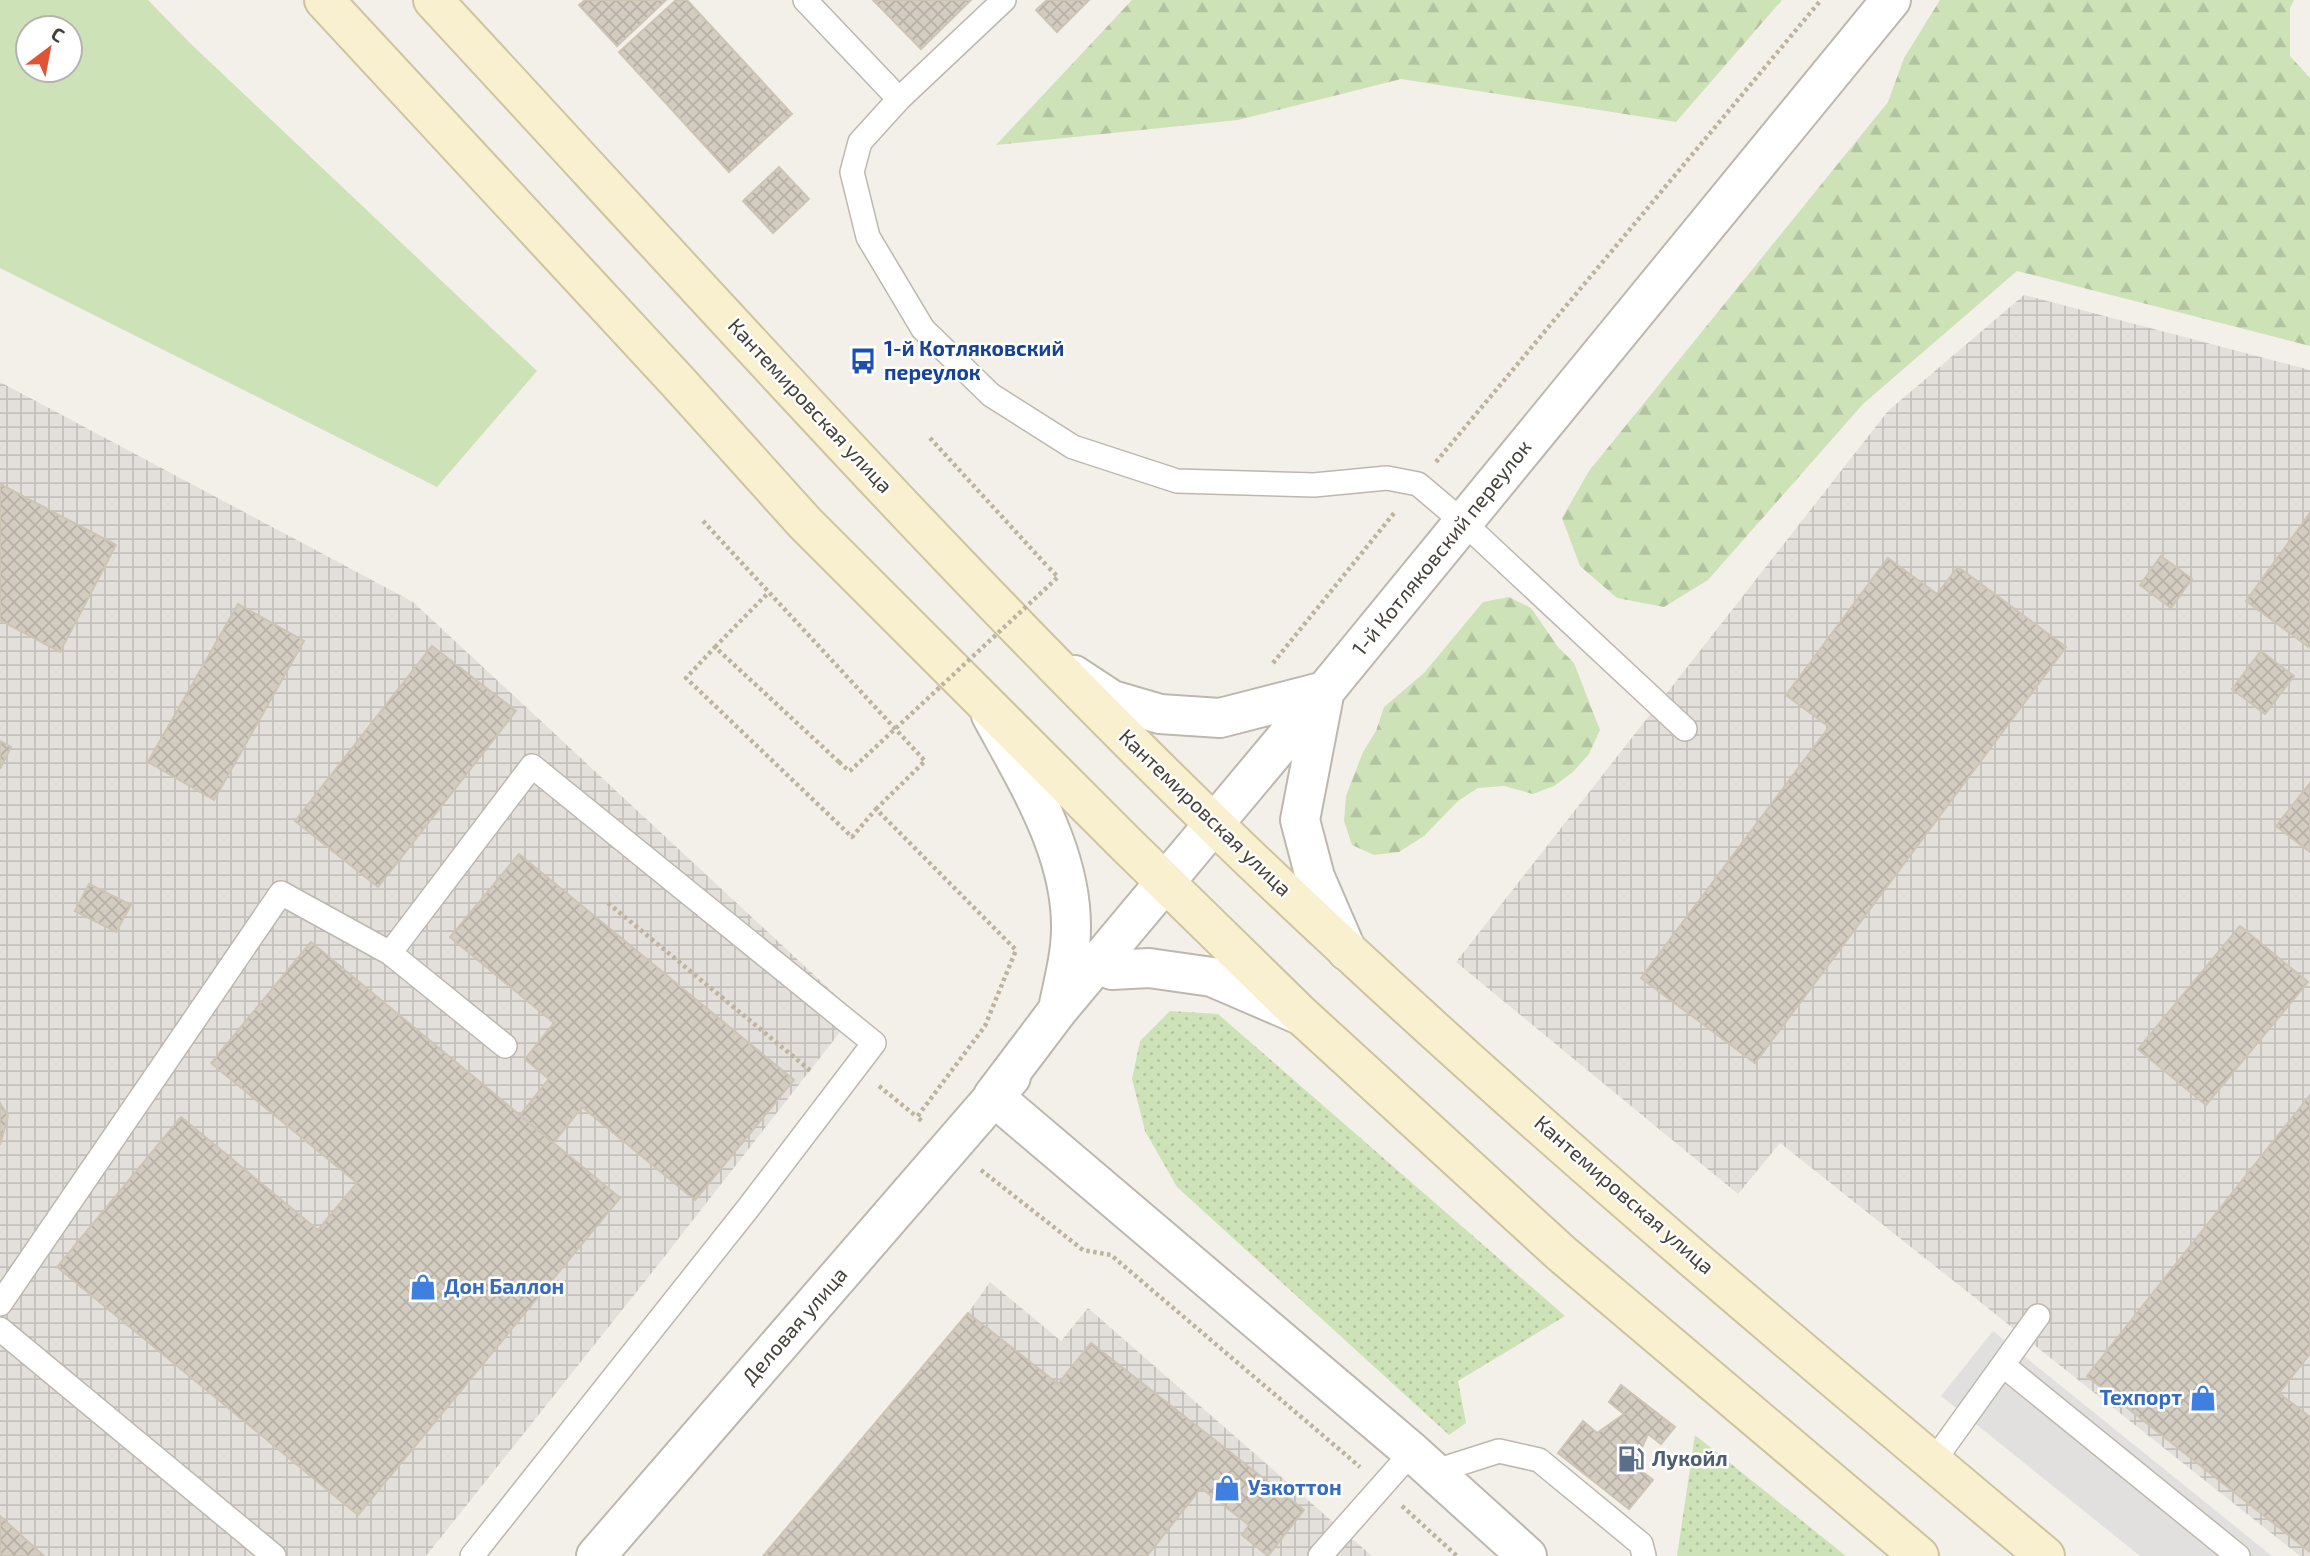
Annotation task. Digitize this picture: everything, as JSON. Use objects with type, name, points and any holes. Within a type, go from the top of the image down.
[{"type":"main road","points":[[324,0],[805,523],[984,703],[1157,891],[1301,1016],[1562,1254],[1919,1556]]},
{"type":"main road","name":"Кантемировская улица","points":[[433,0],[1040,651],[1214,824],[1347,951],[1565,1145],[2045,1556]]},
{"type":"street","name":"1-й Котляковский переулок","points":[[993,1096],[1058,1010],[1325,691],[1891,0]]},
{"type":"street","points":[[1040,651],[1112,700],[1160,713],[1220,718],[1325,691],[1300,820],[1315,877],[1347,951]]},
{"type":"street","points":[[984,703],[1041,807],[1068,886],[1070,945],[1058,1010]]},
{"type":"street","points":[[1157,891],[1112,970],[993,1096],[1422,1462],[1527,1556]]},
{"type":"street","points":[[1112,970],[1149,968],[1212,977],[1301,1016]]},
{"type":"street","name":"Деловая улица","points":[[596,1556],[993,1096]]},
{"type":"lane","points":[[805,0],[899,99]]},
{"type":"lane","points":[[1004,0],[899,99],[860,142],[852,172],[868,237],[923,329],[991,395],[1073,447],[1177,481],[1314,485],[1387,478],[1418,484],[1463,522],[1685,729]]},
{"type":"lane","points":[[390,953],[532,766],[874,1044],[472,1556]]},
{"type":"lane","points":[[0,1304],[281,893],[390,953],[505,1046]]},
{"type":"lane","points":[[1933,1462],[2038,1316]]},
{"type":"lane","points":[[0,1329],[274,1556]]},
{"type":"lane","points":[[2004,1366],[2238,1556]]},
{"type":"lane","points":[[1320,1556],[1381,1486],[1422,1462],[1499,1451],[1539,1460],[1641,1544],[1643,1556]]},
{"type":"path","points":[[1271,666],[1418,484],[1821,0]]},
{"type":"path","points":[[715,647],[849,771],[1058,577],[930,438]]},
{"type":"path","points":[[704,521],[925,761],[852,837],[686,678],[769,592]]},
{"type":"path","points":[[876,809],[1016,950],[985,1026],[916,1116]]},
{"type":"path","points":[[608,903],[837,1093]]},
{"type":"path","points":[[857,1068],[950,1146],[1083,1250],[1111,1255],[1338,1447],[1457,1556]]},
{"type":"shaded area","points":[[2024,295],[2310,370],[2310,1556],[2300,1556],[1780,1143],[1738,1194],[1456,962],[1888,411]]},
{"type":"shaded area","points":[[0,382],[413,602],[855,1013],[426,1556],[0,1556]]},
{"type":"shaded area","points":[[990,1282],[1061,1341],[1088,1308],[1372,1556],[763,1556],[968,1313]]},
{"type":"shaded area","points":[[1993,1331],[2272,1556],[2140,1556],[1941,1396]]},
{"type":"green space","points":[[0,0],[148,0],[191,44],[537,371],[437,487],[0,268]]},
{"type":"green space","points":[[1132,0],[1782,0],[1676,122],[1401,79],[1238,120],[996,145]]},
{"type":"green space","points":[[1940,0],[2294,0],[2290,8],[2290,56],[2310,78],[2310,346],[2017,271],[1863,404],[1708,580],[1664,607],[1617,598],[1580,566],[1562,518],[1589,471],[1888,102],[1904,58]]},
{"type":"green space","points":[[1509,597],[1531,608],[1558,647],[1574,663],[1600,730],[1589,754],[1573,772],[1554,786],[1533,794],[1504,786],[1478,788],[1458,801],[1424,836],[1399,852],[1374,855],[1352,845],[1344,821],[1346,796],[1384,707],[1424,673],[1483,602]]},
{"type":"green space","points":[[1170,1011],[1218,1014],[1565,1316],[1458,1381],[1466,1423],[1449,1435],[1177,1187],[1145,1131],[1132,1079],[1140,1041]]},
{"type":"green space","points":[[1695,1435],[1846,1556],[1677,1556]]},
{"type":"building","points":[[585,0],[666,0],[617,46],[579,5]]},
{"type":"building","points":[[676,0],[687,0],[792,114],[729,172],[619,52]]},
{"type":"building","points":[[873,0],[971,0],[921,49]]},
{"type":"building","points":[[1047,0],[1089,0],[1057,32],[1036,10]]},
{"type":"building","points":[[779,167],[809,199],[773,233],[743,201]]},
{"type":"building","points":[[0,484],[116,545],[60,652],[0,620]]},
{"type":"building","points":[[2310,513],[2310,648],[2246,601]]},
{"type":"building","points":[[2161,556],[2192,579],[2171,608],[2140,585]]},
{"type":"building","points":[[1888,558],[1937,594],[1958,567],[2066,647],[1755,1063],[1641,978],[1829,727],[1786,695]]},
{"type":"building","points":[[238,604],[304,641],[214,800],[148,762]]},
{"type":"building","points":[[432,646],[516,711],[378,887],[295,821]]},
{"type":"building","points":[[2261,651],[2294,676],[2265,714],[2232,689]]},
{"type":"building","points":[[0,741],[11,747],[0,769]]},
{"type":"building","points":[[2310,783],[2310,852],[2276,826]]},
{"type":"building","points":[[519,854],[794,1080],[695,1200],[582,1107],[553,1143],[520,1115],[549,1079],[525,1059],[554,1023],[450,937]]},
{"type":"building","points":[[89,884],[131,905],[116,932],[75,911]]},
{"type":"building","points":[[2240,926],[2308,982],[2206,1105],[2138,1049]]},
{"type":"building","points":[[311,942],[620,1198],[358,1515],[57,1267],[181,1117],[318,1230],[357,1183],[211,1063]]},
{"type":"building","points":[[2310,1095],[2310,1354],[2279,1393],[2310,1417],[2310,1552],[2087,1376]]},
{"type":"building","points":[[0,1103],[8,1116],[0,1145]]},
{"type":"building","points":[[968,1313],[1058,1384],[1091,1343],[1304,1510],[1268,1556],[1242,1535],[1249,1525],[1201,1488],[1147,1556],[763,1556]]},
{"type":"building","points":[[1621,1385],[1675,1427],[1661,1444],[1648,1434],[1634,1465],[1653,1480],[1629,1509],[1558,1453],[1583,1421],[1597,1433],[1624,1414],[1609,1402]]},
{"type":"building","points":[[0,1516],[44,1556],[0,1556]]},
{"type":"place","name":"1-й Котляковский переулок","points":[[863,361]]},
{"type":"place","name":"Дон Баллон","points":[[423,1287]]},
{"type":"place","name":"Техпорт","points":[[2203,1398]]},
{"type":"place","name":"Лукойл","points":[[1631,1459]]},
{"type":"place","name":"Узкоттон","points":[[1227,1488]]}]
